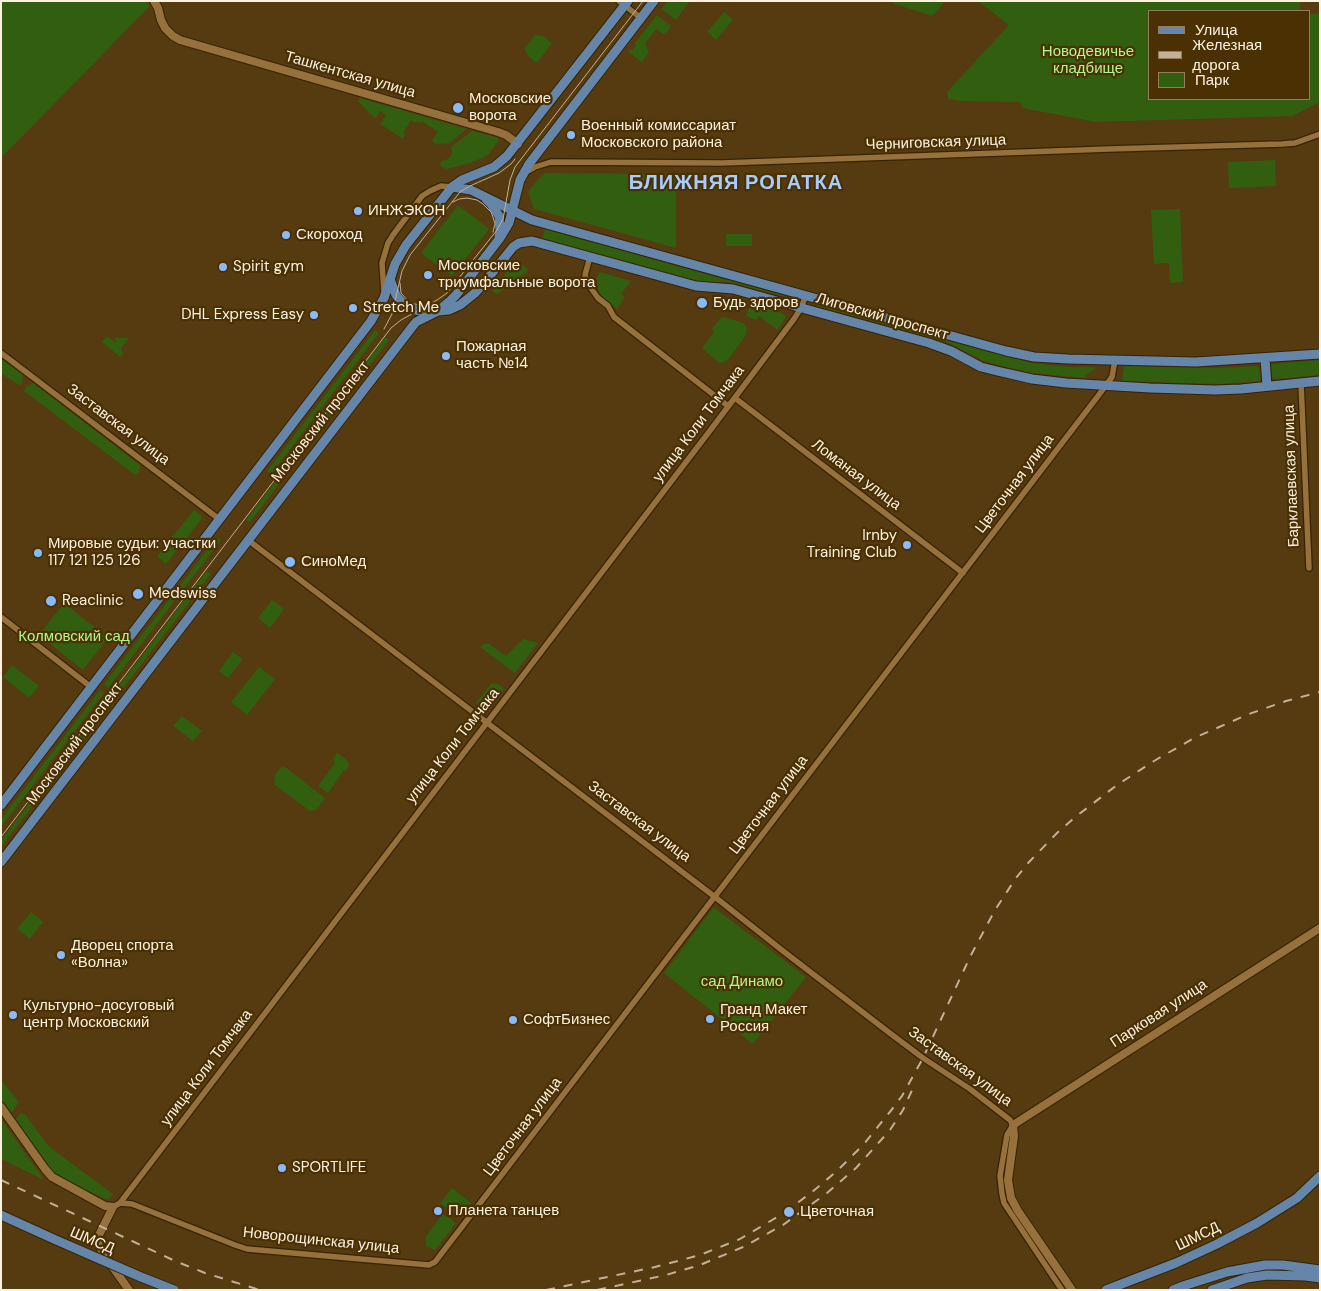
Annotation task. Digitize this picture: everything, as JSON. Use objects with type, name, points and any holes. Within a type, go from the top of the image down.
[{"type":"main road","name":"Московский проспект","points":[[1,862],[416,322],[438,311],[456,295],[495,245],[506,228],[523,174],[654,1]]},
{"type":"main road","name":"Московский проспект","points":[[1,805],[371,322],[384,298],[401,252],[452,187],[462,180],[494,167],[518,144],[624,3]]},
{"type":"main road","name":"Лиговский проспект","points":[[452,187],[471,190],[512,211],[535,220],[1006,351],[1034,357],[1196,362],[1320,354]]},
{"type":"main road","points":[[483,195],[495,210],[500,222],[499,236],[495,245]]},
{"type":"main road","name":"Лиговский проспект","points":[[438,311],[449,310],[460,305],[484,283],[513,247],[519,243],[532,241],[696,286],[732,289],[801,308],[934,345],[981,366],[1032,379],[1106,386],[1206,390],[1241,389],[1320,381]]},
{"type":"main road","points":[[390,279],[396,295],[405,306],[418,311],[438,311]]},
{"type":"main road","points":[[1265,358],[1267,386]]},
{"type":"main road","name":"ШМСД","points":[[1106,1290],[1176,1263],[1217,1244],[1297,1198],[1320,1176]]},
{"type":"main road","name":"ШМСД","points":[[1,1216],[47,1240],[165,1290]]},
{"type":"main road","name":"ШМСД","points":[[1,1216],[174,1290]]},
{"type":"main road","points":[[1173,1290],[1227,1272],[1265,1265],[1283,1265],[1320,1270]]},
{"type":"main road","points":[[1212,1290],[1247,1278],[1267,1275],[1320,1278]]},
{"type":"street","name":"Ташкентская улица","points":[[154,2],[163,25],[168,32],[173,36],[198,46],[499,133],[518,144]]},
{"type":"street","points":[[624,3],[641,18]]},
{"type":"street","name":"Черниговская улица","points":[[523,174],[530,169],[551,162],[722,163],[1295,144],[1320,134]]},
{"type":"street","points":[[541,148],[544,157],[551,162]]},
{"type":"street","points":[[384,298],[382,263],[388,243],[422,196],[441,186],[452,187]]},
{"type":"street","points":[[590,257],[586,275],[588,284],[598,298],[608,306],[614,317],[728,406]]},
{"type":"street","name":"улица Коли Томчака","points":[[117,1205],[728,406],[801,308],[806,295]]},
{"type":"street","name":"Заставская улица","points":[[1,353],[219,519]]},
{"type":"street","name":"Цветочная улица","points":[[435,1262],[1106,386],[1112,377],[1115,360]]},
{"type":"street","name":"Барклаевская улица","points":[[1301,383],[1309,568]]},
{"type":"street","name":"Ломаная улица","points":[[734,398],[963,573]]},
{"type":"street","name":"Заставская улица","points":[[248,540],[715,896],[891,1034],[1005,1116],[1013,1125],[1014,1136],[1008,1180],[1011,1198],[1072,1290]]},
{"type":"street","points":[[1,617],[91,687]]},
{"type":"street","name":"Парковая улица","points":[[1013,1125],[1320,928]]},
{"type":"street","points":[[1,1107],[52,1177],[105,1206],[117,1205]]},
{"type":"street","name":"Заставская улица","points":[[1013,1125],[1006,1135],[1000,1176],[1004,1203],[1062,1290]]},
{"type":"street","name":"Новорощинская улица","points":[[117,1205],[132,1204],[248,1249],[429,1265],[435,1262]]},
{"type":"street","points":[[117,1205],[98,1237],[98,1241],[102,1252],[129,1290]]},
{"type":"green space","points":[[1,1],[144,1],[150,6],[1,158]]},
{"type":"green space","points":[[670,1],[690,1],[676,20],[661,9]]},
{"type":"green space","points":[[892,1],[945,1],[933,16],[895,4]]},
{"type":"green space","name":"Новодевичье кладбище","points":[[978,1],[1300,1],[1300,10],[1148,10],[1148,100],[1311,100],[1311,14],[1320,14],[1320,102],[1292,116],[1096,122],[1022,108],[1020,102],[948,99],[947,92],[1009,25]]},
{"type":"green space","points":[[724,12],[733,20],[716,40],[707,32]]},
{"type":"green space","points":[[657,15],[671,26],[663,34],[656,29],[645,44],[649,52],[642,62],[628,52],[636,45],[634,44]]},
{"type":"green space","points":[[535,35],[543,36],[552,43],[537,63],[528,56],[525,50]]},
{"type":"green space","points":[[360,98],[467,129],[448,144],[442,143],[437,145],[432,141],[438,132],[422,121],[421,123],[417,121],[415,123],[411,120],[403,133],[405,135],[403,139],[380,124],[386,115],[380,111],[375,119],[358,101]]},
{"type":"green space","points":[[472,131],[497,137],[499,140],[488,155],[471,163],[446,169],[440,166],[441,161],[451,156],[451,147]]},
{"type":"green space","points":[[1275,160],[1276,186],[1229,188],[1228,162]]},
{"type":"green space","points":[[545,173],[676,174],[676,248],[534,209],[528,192]]},
{"type":"green space","points":[[458,205],[489,229],[452,276],[421,253]]},
{"type":"green space","points":[[1180,209],[1183,282],[1170,283],[1169,263],[1154,264],[1151,210]]},
{"type":"green space","points":[[545,229],[785,297],[730,282],[700,283],[542,239]]},
{"type":"green space","points":[[726,234],[752,234],[752,246],[726,246]]},
{"type":"green space","points":[[516,260],[529,270],[497,294],[492,291]]},
{"type":"green space","points":[[600,272],[631,281],[621,294],[625,297],[617,309],[599,294],[597,276]]},
{"type":"green space","points":[[750,304],[782,313],[785,319],[777,330],[759,316],[756,320],[746,316]]},
{"type":"green space","points":[[815,304],[1033,363],[1068,367],[1095,367],[1095,369],[1085,378],[1033,373],[998,365],[984,361],[949,343]]},
{"type":"green space","points":[[722,317],[743,323],[747,330],[746,335],[728,360],[721,363],[702,348],[714,332],[712,328]]},
{"type":"green space","points":[[375,330],[379,333],[271,474],[267,471]]},
{"type":"green space","points":[[107,336],[116,343],[115,338],[129,338],[121,348],[123,353],[120,357],[102,342]]},
{"type":"green space","points":[[385,337],[389,340],[250,522],[248,522],[246,520]]},
{"type":"green space","points":[[1,359],[23,375],[20,386],[1,373]]},
{"type":"green space","points":[[1320,360],[1320,375],[1276,379],[1272,377],[1271,366],[1273,364]]},
{"type":"green space","points":[[1124,366],[1218,368],[1257,366],[1261,379],[1259,381],[1219,384],[1124,381],[1122,378]]},
{"type":"green space","points":[[33,383],[140,465],[139,472],[135,475],[24,391]]},
{"type":"green space","points":[[194,510],[203,517],[166,564],[157,556]]},
{"type":"green space","points":[[217,537],[221,540],[108,688],[104,684]]},
{"type":"green space","points":[[207,571],[211,574],[118,695],[114,692]]},
{"type":"green space","points":[[272,600],[284,609],[270,628],[258,618]]},
{"type":"green space","name":"Колмовский сад","points":[[64,603],[108,638],[83,670],[39,635]]},
{"type":"green space","points":[[523,639],[538,643],[515,673],[480,647],[484,644],[489,644],[506,656]]},
{"type":"green space","points":[[233,652],[243,659],[228,678],[219,671]]},
{"type":"green space","points":[[12,665],[39,686],[29,698],[3,677]]},
{"type":"green space","points":[[259,667],[275,679],[247,715],[231,702]]},
{"type":"green space","points":[[491,684],[498,684],[504,689],[490,708],[485,710],[482,708],[483,705],[481,703],[478,705],[476,703]]},
{"type":"green space","points":[[100,690],[104,693],[1,827],[1,819]]},
{"type":"green space","points":[[110,698],[114,701],[1,847],[1,840]]},
{"type":"green space","points":[[182,716],[202,731],[193,741],[173,726]]},
{"type":"green space","points":[[337,753],[346,759],[349,765],[328,793],[318,786],[335,763],[333,758]]},
{"type":"green space","points":[[281,767],[285,767],[325,798],[316,810],[310,811],[275,785],[274,776]]},
{"type":"green space","name":"сад Динамо","points":[[713,908],[806,977],[753,1044],[664,973]]},
{"type":"green space","points":[[31,912],[43,922],[30,939],[17,929]]},
{"type":"green space","points":[[1,1080],[19,1102],[12,1112],[1,1100]]},
{"type":"green space","points":[[20,1113],[25,1114],[52,1149],[113,1194],[108,1200],[62,1179],[51,1171],[16,1120]]},
{"type":"green space","points":[[1,1119],[44,1180],[1,1159]]},
{"type":"green space","points":[[452,1188],[471,1203],[460,1218],[440,1203]]},
{"type":"green space","points":[[443,1214],[456,1223],[435,1250],[426,1246],[426,1236]]},
{"type":"tram line","points":[[1,837],[391,328],[447,293],[497,230],[503,219],[510,180],[515,167],[643,1]]},
{"type":"tram line","points":[[384,329],[392,314],[402,271],[410,255],[460,192],[499,173],[515,159]]},
{"type":"tram line","points":[[453,202],[467,198],[477,200],[483,204],[493,217],[495,224],[493,232]]},
{"type":"tram line","points":[[400,283],[401,293],[409,302],[421,305],[429,304]]},
{"type":"railway","points":[[546,1290],[655,1267],[700,1255],[740,1239],[784,1213],[812,1192],[837,1171],[864,1144],[902,1096],[923,1058],[970,957],[995,910],[1016,878],[1057,833],[1117,785],[1194,738],[1249,714],[1320,692]]},
{"type":"railway","points":[[597,1290],[666,1275],[700,1265],[743,1247],[783,1225],[827,1193],[856,1168],[890,1130],[903,1110],[913,1088]]},
{"type":"railway","points":[[1,1180],[175,1261],[205,1273],[260,1290]]},
{"type":"place","name":"Московские ворота","points":[[458,108]]},
{"type":"place","name":"Военный комиссариат Московского района","points":[[571,135]]},
{"type":"place","name":"ИНЖЭКОН","points":[[358,211]]},
{"type":"place","name":"Скороход","points":[[286,235]]},
{"type":"place","name":"Spirit gym","points":[[223,267]]},
{"type":"place","name":"Московские триумфальные ворота","points":[[428,275]]},
{"type":"place","name":"Будь здоров","points":[[702,303]]},
{"type":"place","name":"Stretch Me","points":[[353,308]]},
{"type":"place","name":"DHL Express Easy","points":[[314,315]]},
{"type":"place","name":"Пожарная часть №14","points":[[446,356]]},
{"type":"place","name":"Irnby Training Club","points":[[907,545]]},
{"type":"place","name":"Мировые судьи: участки 117 121 125 126","points":[[38,553]]},
{"type":"place","name":"СиноМед","points":[[290,562]]},
{"type":"place","name":"Medswiss","points":[[138,594]]},
{"type":"place","name":"Reaclinic","points":[[51,601]]},
{"type":"place","name":"Дворец спорта «Волна»","points":[[61,955]]},
{"type":"place","name":"Культурно-досуговый центр Московский","points":[[13,1015]]},
{"type":"place","name":"Гранд Макет Россия","points":[[710,1019]]},
{"type":"place","name":"СофтБизнес","points":[[513,1020]]},
{"type":"place","name":"SPORTLIFE","points":[[282,1168]]},
{"type":"place","name":"Планета танцев","points":[[438,1211]]},
{"type":"place","name":"Цветочная","points":[[789,1212]]},
{"type":"district","name":"БЛИЖНЯЯ РОГАТКА","points":[[736,184]]}]
